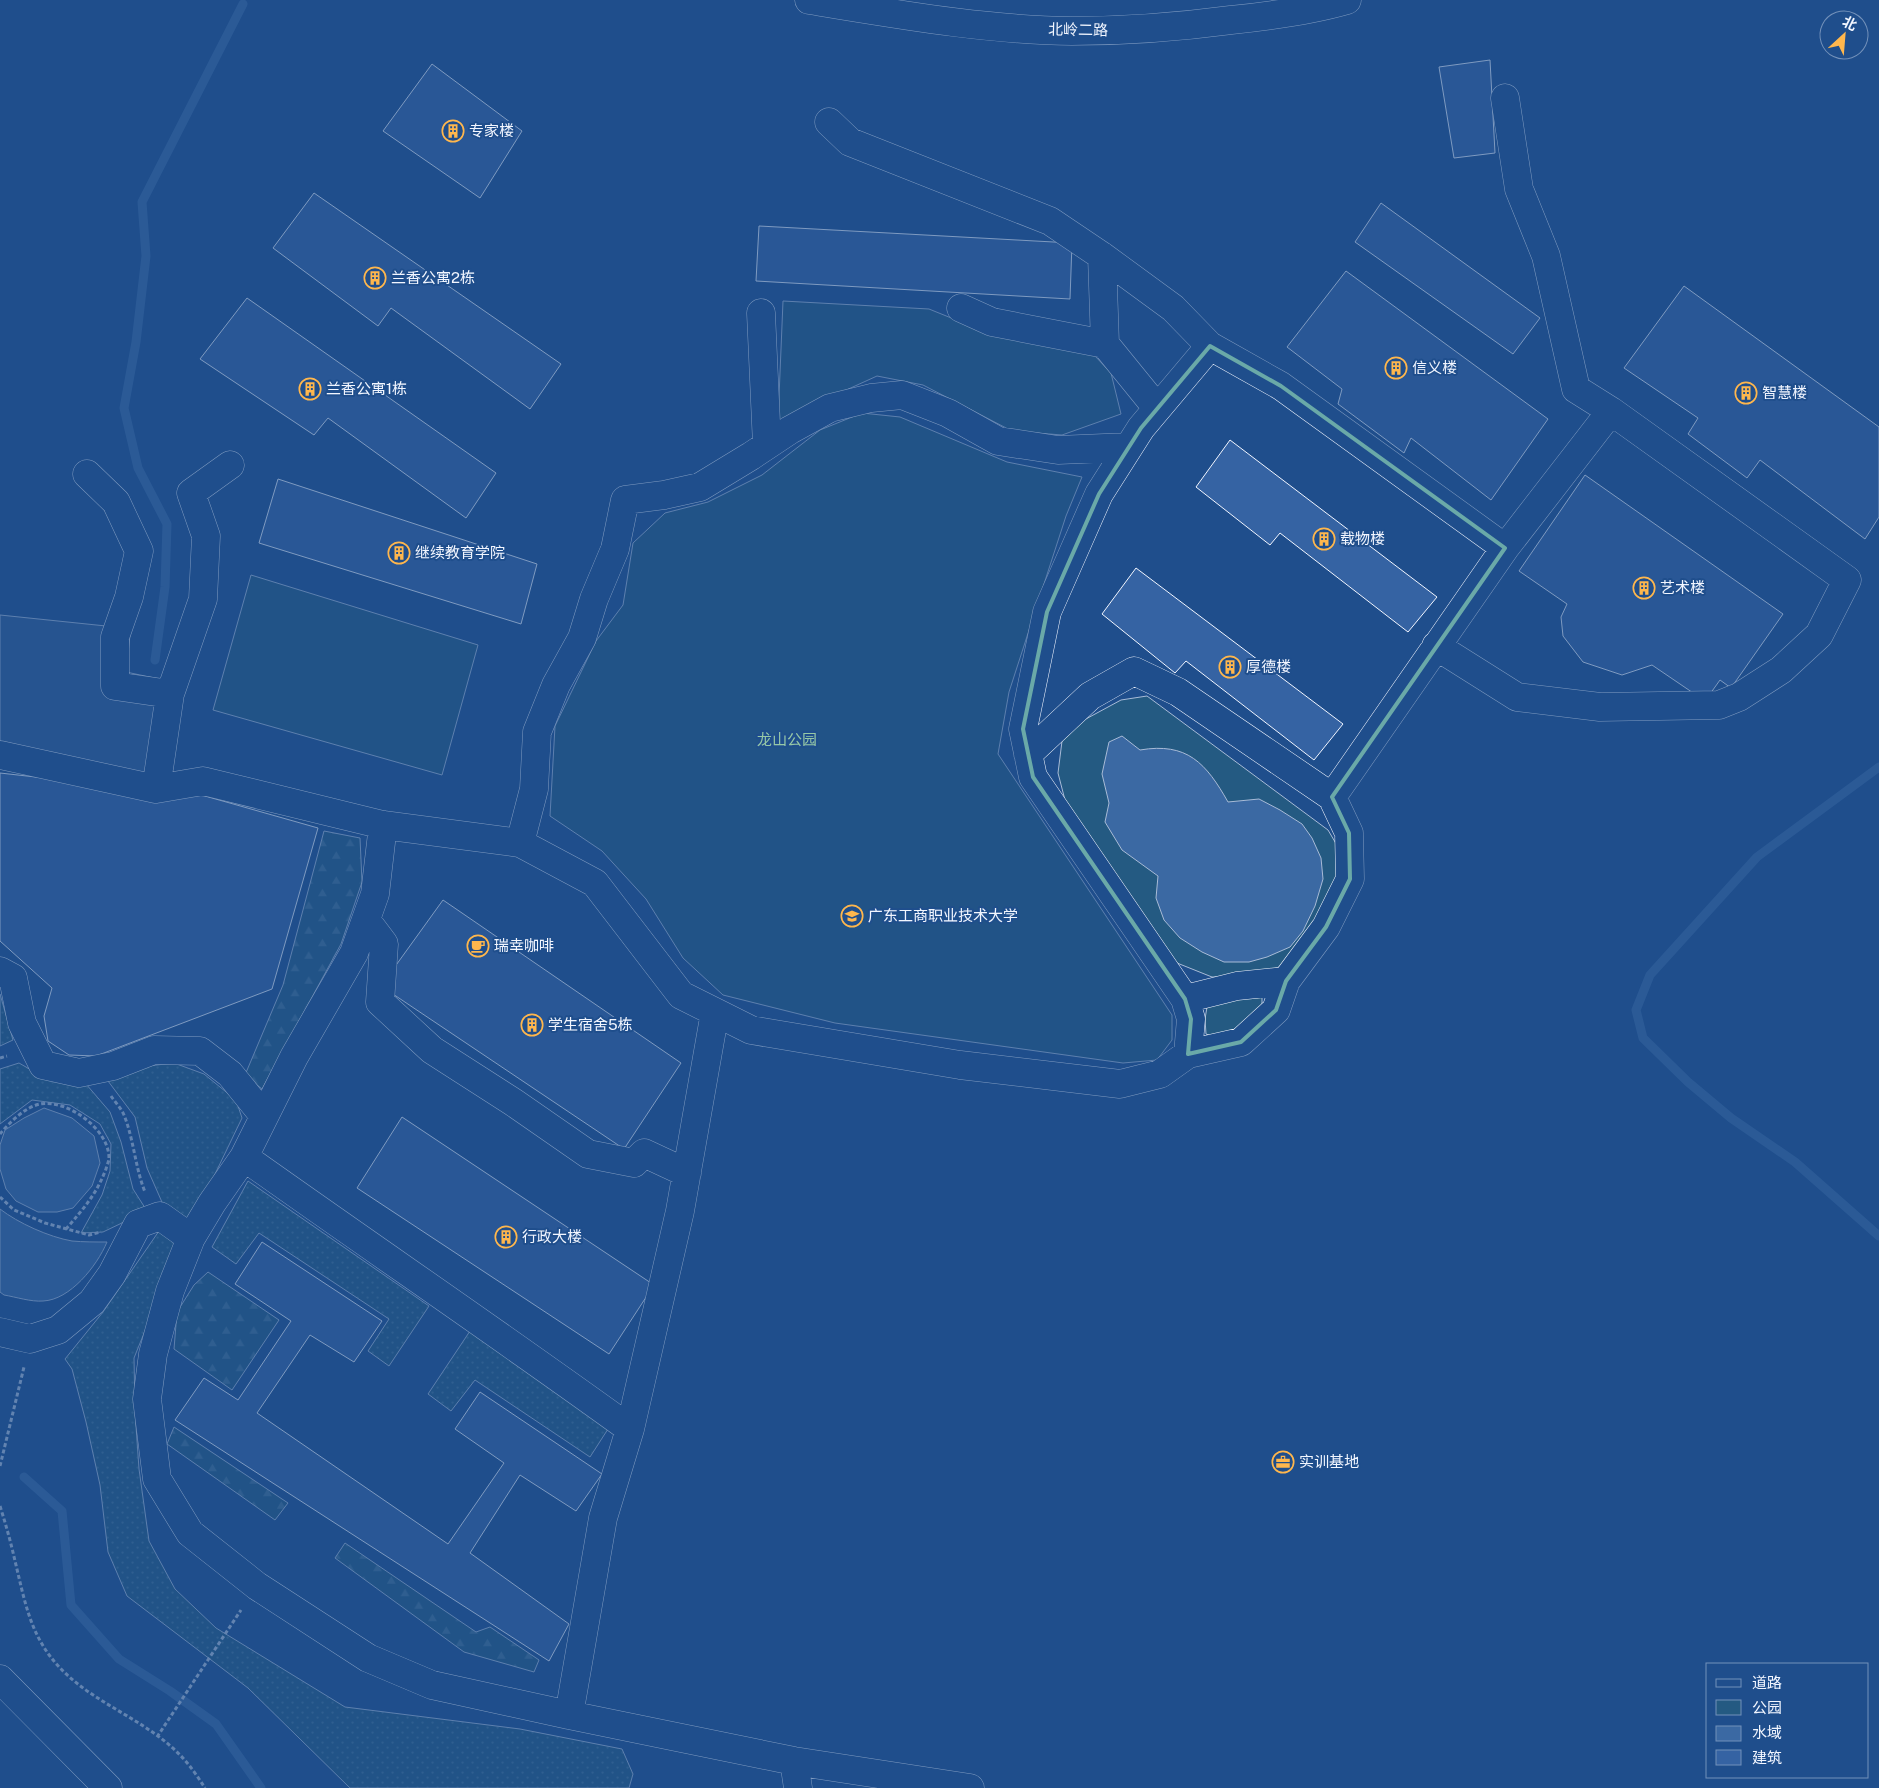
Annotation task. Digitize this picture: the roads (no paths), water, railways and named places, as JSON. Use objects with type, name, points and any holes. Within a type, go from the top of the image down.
[{"type":"street","name":"北岭二路","points":[[809,0],[908,16],[986,25],[1071,31],[1138,30],[1207,23],[1278,15],[1347,0]]},
{"type":"street","points":[[1436,646],[1518,697],[1600,706],[1719,705],[1739,697],[1781,670],[1819,635],[1847,580],[1611,411],[1576,389],[1546,256],[1519,189],[1505,98]]},
{"type":"street","points":[[829,122],[850,142],[1050,221],[1173,308],[1210,346],[1281,386],[1505,548]]},
{"type":"street","points":[[1102,256],[1105,344],[1158,408]]},
{"type":"street","points":[[961,308],[992,322],[1105,344]]},
{"type":"street","points":[[762,313],[767,445]]},
{"type":"street","points":[[1188,1054],[1191,1019],[1185,999],[1033,778],[1023,729],[1047,612],[1099,494],[1128,447],[1210,346]]},
{"type":"street","points":[[520,844],[534,789],[537,732],[556,685],[582,638],[594,599],[616,549],[624,500],[664,495],[700,487],[790,430],[830,408],[871,398],[902,395],[948,413],[998,441],[1058,450],[1128,447]]},
{"type":"street","points":[[1332,798],[1505,548],[1611,411]]},
{"type":"street","points":[[156,789],[170,694],[203,599],[206,536],[191,494],[230,464]]},
{"type":"street","points":[[87,474],[116,502],[139,551],[129,597],[115,637],[115,686],[170,694]]},
{"type":"street","points":[[0,755],[156,789],[202,780],[383,825],[520,844],[595,883],[681,994],[751,1030],[960,1065],[1120,1084],[1160,1074],[1188,1054],[1242,1042],[1276,1010],[1286,981],[1326,927],[1350,879],[1349,833],[1332,798],[1178,692],[1134,671],[1090,696],[1028,754]]},
{"type":"street","points":[[383,825],[375,894],[354,953],[294,1057],[244,1157],[212,1202],[191,1238],[170,1291],[153,1354],[147,1399],[157,1479],[190,1532],[257,1586],[368,1658],[432,1685],[794,1761],[970,1788]]},
{"type":"street","points":[[366,920],[384,944],[380,1002],[432,1050],[513,1102],[588,1154],[634,1163],[644,1153],[687,1173]]},
{"type":"street","points":[[0,971],[13,978],[22,1023],[43,1065],[79,1073],[113,1066],[154,1050],[200,1051],[230,1074],[264,1116]]},
{"type":"street","points":[[1185,999],[1237,986],[1286,981]]},
{"type":"street","points":[[569,1715],[603,1518],[630,1429],[680,1211],[715,1012]]},
{"type":"street","points":[[244,1157],[376,1251],[513,1344],[630,1429]]},
{"type":"street","points":[[0,1332],[30,1339],[58,1330],[92,1302],[149,1220],[191,1238]]},
{"type":"street","points":[[0,1679],[108,1788]]},
{"type":"street","points":[[794,1761],[798,1788]]},
{"type":"water","points":[[1122,736],[1140,750],[1170,749],[1193,758],[1212,776],[1228,802],[1259,799],[1302,824],[1312,838],[1321,858],[1323,879],[1315,906],[1303,931],[1290,947],[1249,962],[1224,962],[1202,952],[1180,938],[1164,920],[1156,898],[1158,876],[1122,850],[1105,822],[1109,803],[1102,774],[1109,742]]},
{"type":"water","points":[[44,1108],[72,1118],[94,1136],[100,1163],[92,1186],[73,1208],[57,1212],[38,1212],[16,1201],[6,1189],[0,1169],[0,1145],[5,1130]]},
{"type":"water","points":[[0,1209],[44,1233],[72,1241],[107,1242],[97,1261],[89,1271],[63,1295],[53,1299],[38,1301],[4,1295],[0,1292]]},
{"type":"waterway","points":[[155,660],[165,587],[167,524],[138,468],[124,408],[136,342],[146,256],[142,202],[243,4]]},
{"type":"waterway","points":[[1879,767],[1757,857],[1650,975],[1636,1010],[1643,1038],[1688,1082],[1731,1118],[1795,1162],[1879,1236]]},
{"type":"waterway","points":[[24,1477],[62,1511],[71,1605],[119,1659],[170,1691],[216,1724],[261,1788]]},
{"type":"place","name":"专家楼","points":[[453,131]]},
{"type":"place","name":"兰香公寓2栋","points":[[375,278]]},
{"type":"place","name":"信义楼","points":[[1396,368]]},
{"type":"place","name":"兰香公寓1栋","points":[[310,389]]},
{"type":"place","name":"智慧楼","points":[[1746,393]]},
{"type":"place","name":"载物楼","points":[[1324,539]]},
{"type":"place","name":"继续教育学院","points":[[399,553]]},
{"type":"place","name":"艺术楼","points":[[1644,588]]},
{"type":"place","name":"厚德楼","points":[[1230,667]]},
{"type":"place","name":"广东工商职业技术大学","points":[[852,916]]},
{"type":"place","name":"瑞幸咖啡","points":[[478,946]]},
{"type":"place","name":"学生宿舍5栋","points":[[532,1025]]},
{"type":"place","name":"行政大楼","points":[[506,1237]]},
{"type":"place","name":"实训基地","points":[[1283,1462]]},
{"type":"park label","name":"龙山公园","points":[[787,740]]}]
